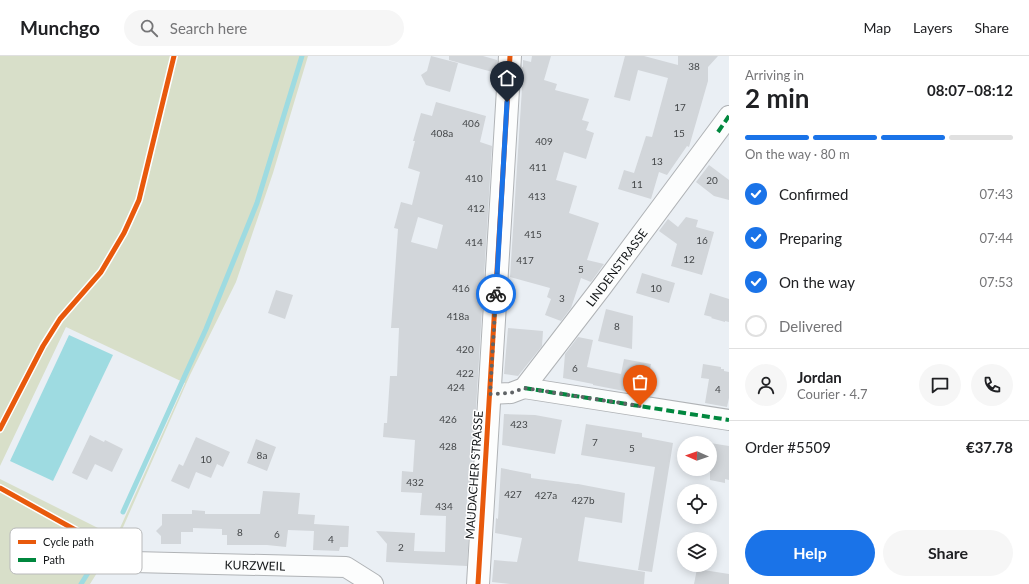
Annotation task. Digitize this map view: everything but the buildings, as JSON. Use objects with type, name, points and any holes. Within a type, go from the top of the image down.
[{"type":"street","name":"MAUDACHER STRASSE","points":[[478,584],[510,56]]},
{"type":"street","name":"LINDENSTRASSE","points":[[524,388],[601,288],[729,116]]},
{"type":"street","points":[[490,394],[511,393],[524,388],[729,420]]},
{"type":"street","name":"KURZWEIL","points":[[142,562],[346,567],[373,584]]},
{"type":"green space","points":[[0,56],[308,56],[273,173],[236,282],[190,375],[123,528],[120,528],[185,383],[66,327],[0,466]]},
{"type":"green space","points":[[0,479],[98,528],[10,528],[10,574],[96,574],[90,584],[0,584]]},
{"type":"water","points":[[69,335],[113,355],[53,481],[10,461]]},
{"type":"waterway","points":[[123,512],[206,329],[257,203],[302,56]]},
{"type":"waterway","points":[[81,584],[87,574]]},
{"type":"marked path","points":[[718,132],[729,116]]},
{"type":"marked path","points":[[524,388],[729,420]]},
{"type":"cycle path","points":[[0,429],[43,346],[60,319],[101,272],[124,233],[139,200],[174,56]]},
{"type":"cycle path","points":[[478,584],[510,56]]},
{"type":"cycle path","points":[[0,488],[72,528]]},
{"type":"way so far","points":[[496,294],[490,394],[511,393],[524,388],[640,406]]},
{"type":"route","points":[[496,294],[507,102]]}]
